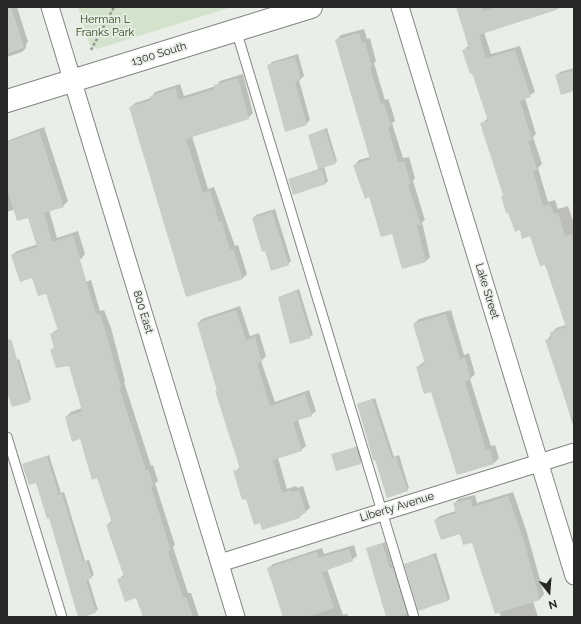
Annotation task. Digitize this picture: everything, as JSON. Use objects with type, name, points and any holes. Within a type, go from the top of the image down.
[{"type":"street","name":"800 East","points":[[50,7],[236,617]]},
{"type":"street","name":"1300 South","points":[[7,101],[311,7]]},
{"type":"street","name":"Lake Street","points":[[400,7],[574,576]]},
{"type":"street","name":"Liberty Avenue","points":[[220,563],[574,452]]},
{"type":"lane","points":[[236,30],[414,617]]},
{"type":"lane","points":[[7,437],[62,617]]},
{"type":"path","points":[[91,50],[114,7]]},
{"type":"green space","name":"Herman L Franks Park","points":[[78,7],[232,7],[97,49],[90,45]]},
{"type":"building","points":[[7,7],[11,7],[24,47],[7,54]]},
{"type":"building","points":[[456,7],[481,7],[483,11],[496,7],[556,7],[556,10],[479,35],[486,58],[515,50],[531,97],[520,101],[532,140],[528,141],[537,170],[533,171],[543,206],[550,204],[554,214],[558,213],[565,236],[571,234],[574,244],[574,417],[571,417],[545,340],[551,338],[550,332],[566,327],[545,265],[540,266],[530,236],[522,239],[520,230],[515,232],[508,213],[506,213],[501,196],[503,195],[480,123],[488,121],[472,73],[470,74],[462,50],[469,48]]},
{"type":"building","points":[[359,33],[362,43],[365,42],[372,67],[370,68],[381,104],[384,103],[388,116],[391,126],[388,127],[398,162],[404,161],[411,184],[408,185],[421,225],[417,226],[426,262],[402,269],[392,234],[381,237],[369,197],[365,199],[353,165],[370,159],[335,40]]},
{"type":"building","points":[[295,57],[301,80],[295,82],[307,125],[285,132],[267,65]]},
{"type":"building","points":[[574,70],[574,91],[561,95],[555,75]]},
{"type":"building","points":[[238,78],[249,119],[186,139],[203,193],[210,191],[219,222],[222,221],[230,250],[233,249],[243,279],[186,297],[129,107],[151,100],[150,96],[175,88],[179,100],[215,89],[214,85]]},
{"type":"building","points":[[325,130],[336,164],[318,169],[308,135]]},
{"type":"building","points":[[39,131],[64,207],[44,213],[52,242],[73,235],[96,315],[100,314],[106,333],[121,387],[119,387],[146,470],[148,469],[154,486],[151,487],[171,551],[168,551],[183,598],[186,597],[193,617],[143,617],[136,598],[125,602],[117,579],[124,577],[106,525],[112,523],[97,478],[92,480],[80,439],[72,442],[65,417],[82,411],[69,366],[56,368],[50,350],[54,348],[50,334],[58,331],[46,294],[38,296],[32,278],[20,282],[11,255],[37,247],[28,218],[17,221],[7,189],[7,142]]},
{"type":"building","points":[[322,169],[326,184],[293,195],[288,179]]},
{"type":"building","points":[[272,212],[289,265],[271,271],[265,251],[262,252],[252,218]]},
{"type":"building","points":[[297,291],[311,338],[290,344],[278,297]]},
{"type":"building","points":[[236,310],[246,340],[255,337],[262,362],[257,363],[270,406],[305,394],[312,416],[293,422],[302,451],[273,460],[282,493],[291,490],[292,492],[299,490],[306,513],[299,515],[300,518],[262,530],[260,523],[254,525],[246,499],[242,500],[233,471],[240,469],[215,391],[217,391],[197,323]]},
{"type":"building","points":[[446,314],[460,359],[465,357],[471,380],[465,381],[486,450],[490,449],[494,464],[457,475],[431,392],[424,394],[416,367],[425,364],[413,324]]},
{"type":"building","points":[[11,339],[30,402],[12,407],[7,392],[7,340]]},
{"type":"building","points":[[372,399],[392,458],[396,457],[408,491],[387,498],[375,460],[373,460],[357,404]]},
{"type":"building","points":[[356,447],[361,464],[336,471],[331,454]]},
{"type":"building","points":[[47,456],[59,495],[62,494],[83,562],[87,561],[92,578],[86,580],[96,613],[83,617],[78,617],[49,518],[47,519],[36,483],[29,485],[22,464]]},
{"type":"building","points":[[508,496],[523,538],[540,600],[495,614],[472,543],[463,545],[460,534],[441,540],[434,520],[456,513],[453,503],[470,499],[473,507]]},
{"type":"building","points":[[382,543],[390,568],[393,568],[407,614],[397,617],[386,617],[366,548]]},
{"type":"building","points":[[349,549],[353,561],[322,572],[334,608],[307,617],[283,617],[267,568],[317,552],[319,558]]},
{"type":"building","points":[[434,555],[448,601],[418,611],[404,564]]}]
